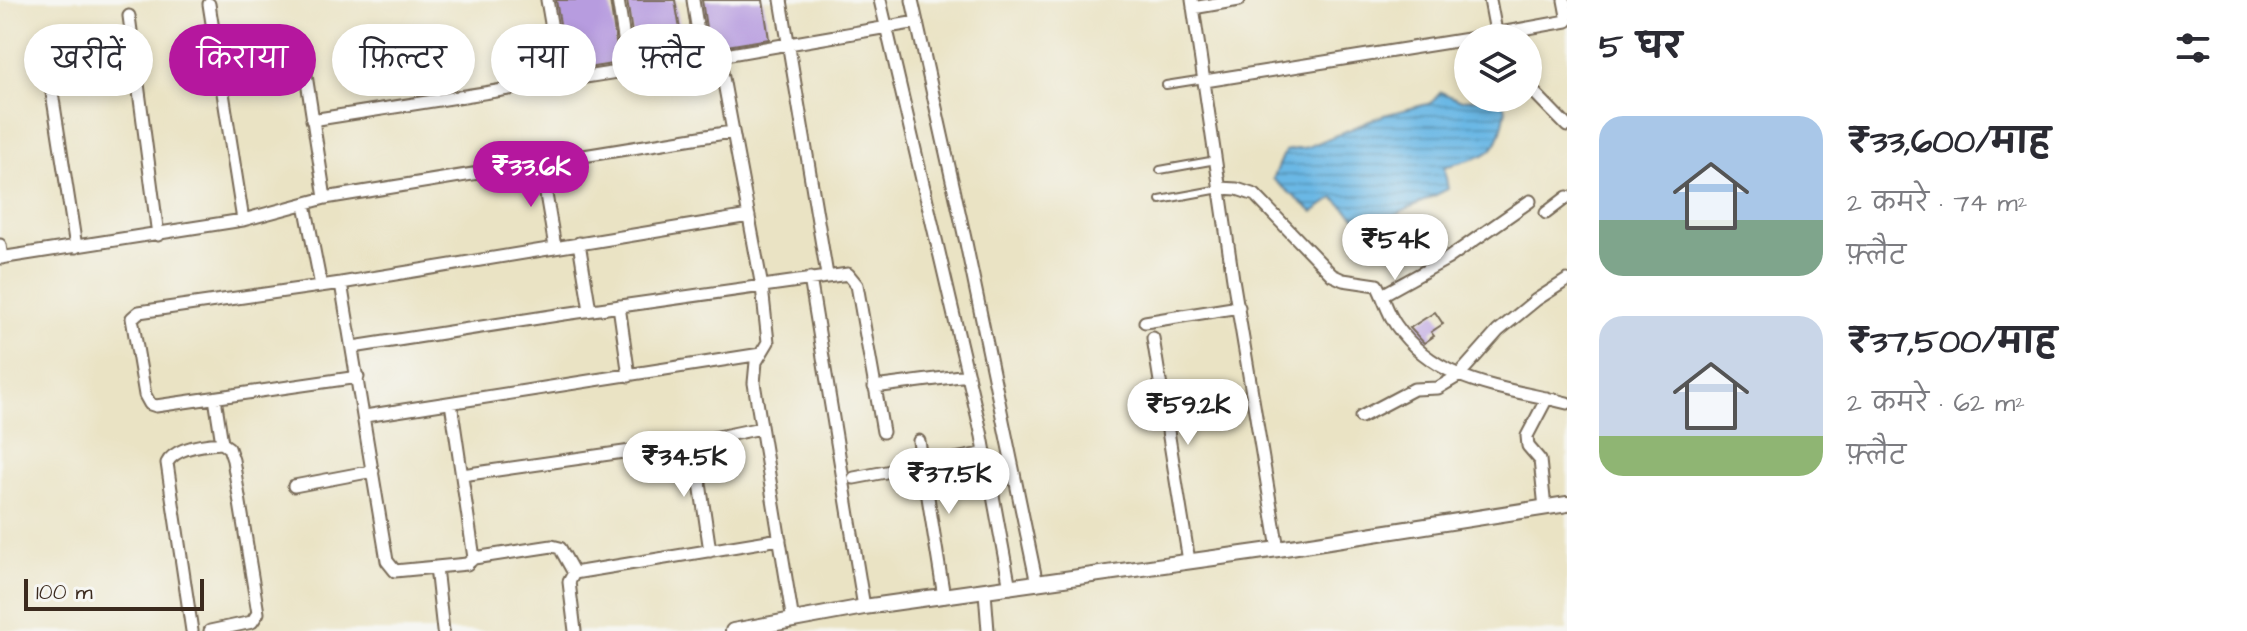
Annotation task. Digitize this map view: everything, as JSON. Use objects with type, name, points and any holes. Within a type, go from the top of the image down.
[{"type":"street","points":[[547,0],[551,24]]},
{"type":"street","points":[[618,0],[622,24]]},
{"type":"street","points":[[693,0],[697,24]]},
{"type":"street","points":[[781,0],[827,275]]},
{"type":"street","points":[[880,0],[986,453],[1010,588]]},
{"type":"street","points":[[912,0],[1037,584]]},
{"type":"street","points":[[1239,0],[1192,4],[1278,549]]},
{"type":"street","points":[[1490,0],[1494,24]]},
{"type":"street","points":[[1542,25],[1567,19],[1564,0]]},
{"type":"street","points":[[209,4],[243,220]]},
{"type":"street","points":[[129,16],[158,235]]},
{"type":"street","points":[[732,54],[917,22]]},
{"type":"street","points":[[1204,80],[1454,41]]},
{"type":"street","points":[[312,120],[491,92]]},
{"type":"street","points":[[53,96],[76,247]]},
{"type":"street","points":[[309,96],[325,198]]},
{"type":"street","points":[[725,96],[762,287],[768,342],[753,374],[793,621]]},
{"type":"street","points":[[1542,100],[1567,126]]},
{"type":"street","points":[[0,245],[1,258],[158,235],[243,220],[325,198],[731,132]]},
{"type":"street","points":[[541,165],[555,247]]},
{"type":"street","points":[[1220,188],[1255,195],[1332,275],[1343,280],[1374,283],[1403,334],[1438,366],[1488,386],[1567,403]]},
{"type":"street","points":[[1546,213],[1567,197]]},
{"type":"street","points":[[1382,295],[1447,259],[1530,201]]},
{"type":"street","points":[[305,204],[321,286]]},
{"type":"street","points":[[358,377],[156,406],[147,401],[133,315],[749,216]]},
{"type":"street","points":[[579,243],[590,310]]},
{"type":"street","points":[[353,347],[848,274],[857,285],[883,432]]},
{"type":"street","points":[[810,278],[864,607]]},
{"type":"street","points":[[1361,417],[1414,389],[1438,388],[1458,376],[1498,331],[1567,280]]},
{"type":"street","points":[[341,283],[390,568],[402,572],[467,564],[474,558],[552,546],[560,548],[574,573]]},
{"type":"street","points":[[619,306],[629,376]]},
{"type":"street","points":[[1145,322],[1239,307]]},
{"type":"street","points":[[1153,338],[1189,561]]},
{"type":"street","points":[[365,416],[761,354]]},
{"type":"street","points":[[874,387],[968,375]]},
{"type":"street","points":[[210,631],[252,622],[258,613],[233,460],[229,448],[222,443],[215,398]]},
{"type":"street","points":[[1545,508],[1540,460],[1528,446],[1527,436],[1547,398]]},
{"type":"street","points":[[451,403],[474,558]]},
{"type":"street","points":[[462,475],[694,442],[761,428]]},
{"type":"street","points":[[919,441],[944,597]]},
{"type":"street","points":[[694,442],[710,551]]},
{"type":"street","points":[[192,631],[167,463],[171,456],[179,452],[222,443]]},
{"type":"street","points":[[854,478],[986,453]]},
{"type":"street","points":[[294,486],[373,471]]},
{"type":"street","points":[[733,631],[864,607],[985,592],[1567,504]]},
{"type":"street","points":[[574,573],[780,539]]},
{"type":"street","points":[[436,567],[443,631]]},
{"type":"street","points":[[574,573],[569,582],[575,631]]},
{"type":"street","points":[[985,592],[988,631]]},
{"type":"lane","points":[[1166,85],[1204,80]]},
{"type":"lane","points":[[1160,170],[1216,160]]},
{"type":"lane","points":[[1160,200],[1220,188]]},
{"type":"water","points":[[1441,92],[1454,98],[1454,112],[1505,112],[1499,137],[1494,146],[1481,156],[1444,167],[1448,189],[1388,219],[1359,220],[1334,198],[1313,212],[1273,179],[1285,151],[1308,147],[1384,115],[1431,103]]},
{"type":"building","points":[[556,0],[610,0],[613,24],[612,64],[596,67],[596,24],[560,24]]},
{"type":"building","points":[[627,0],[675,0],[679,24],[631,24]]},
{"type":"building","points":[[702,0],[763,0],[769,39],[732,45],[732,24],[705,24]]},
{"type":"building","points":[[1435,312],[1443,324],[1431,332],[1434,336],[1424,343],[1410,328]]}]
